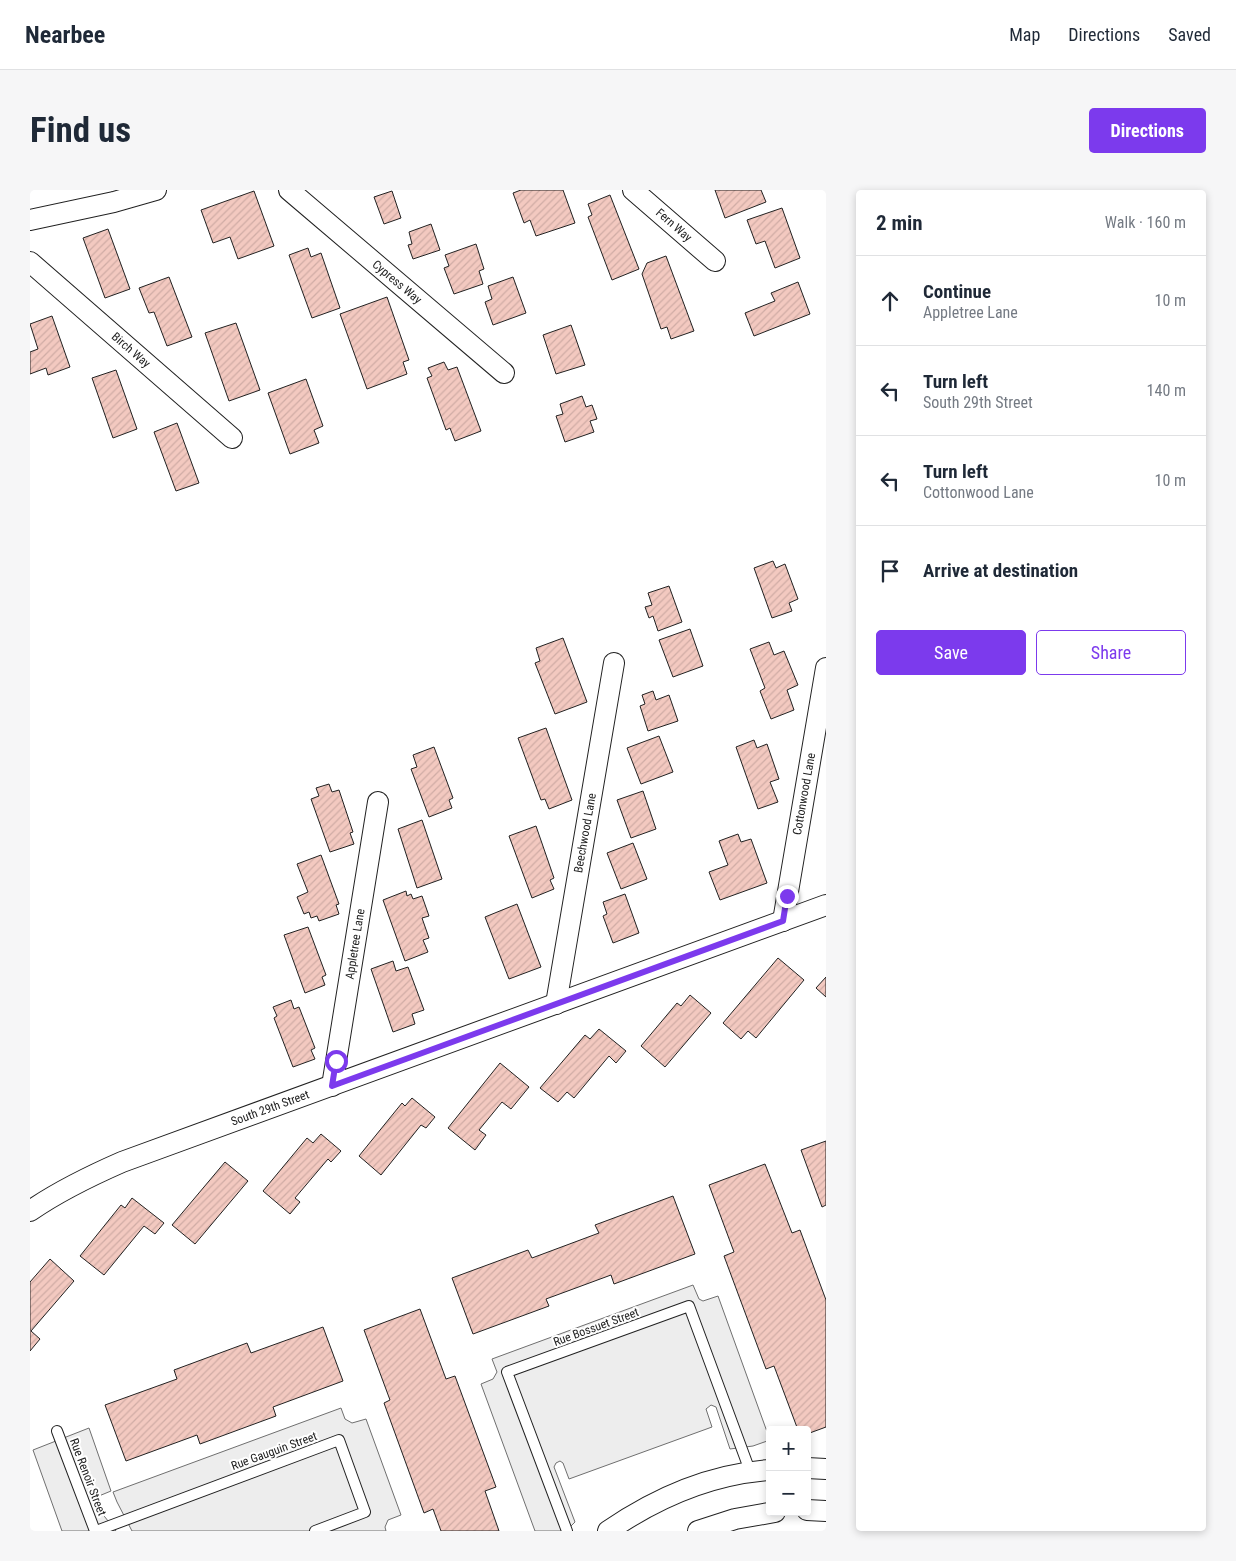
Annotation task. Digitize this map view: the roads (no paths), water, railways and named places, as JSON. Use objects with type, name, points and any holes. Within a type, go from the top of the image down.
[{"type":"street","points":[[30,220],[114,202],[156,190]]},
{"type":"street","name":"Cypress Way","points":[[289,190],[504,373]]},
{"type":"street","name":"Fern Way","points":[[634,190],[715,261]]},
{"type":"street","name":"Birch Way","points":[[30,262],[232,438]]},
{"type":"street","name":"Beechwood Lane","points":[[556,1004],[614,663]]},
{"type":"street","name":"Cottonwood Lane","points":[[783,921],[826,668]]},
{"type":"street","name":"Appletree Lane","points":[[332,1086],[378,802]]},
{"type":"street","name":"South 29th Street","points":[[30,1211],[92,1175],[122,1162],[826,905]]},
{"type":"street","points":[[811,1468],[826,1469]]},
{"type":"street","points":[[608,1531],[654,1503],[683,1490],[723,1477],[760,1470]]},
{"type":"street","points":[[811,1510],[826,1511]]},
{"type":"street","points":[[698,1531],[735,1519],[766,1514]]},
{"type":"lane","name":"Rue Bossuet Street","points":[[567,1531],[507,1372],[689,1306],[760,1470]]},
{"type":"lane","name":"Rue Renoir Street","points":[[57,1431],[95,1531]]},
{"type":"lane","name":"Rue Gauguin Street","points":[[95,1531],[339,1440],[366,1512],[314,1531]]}]
